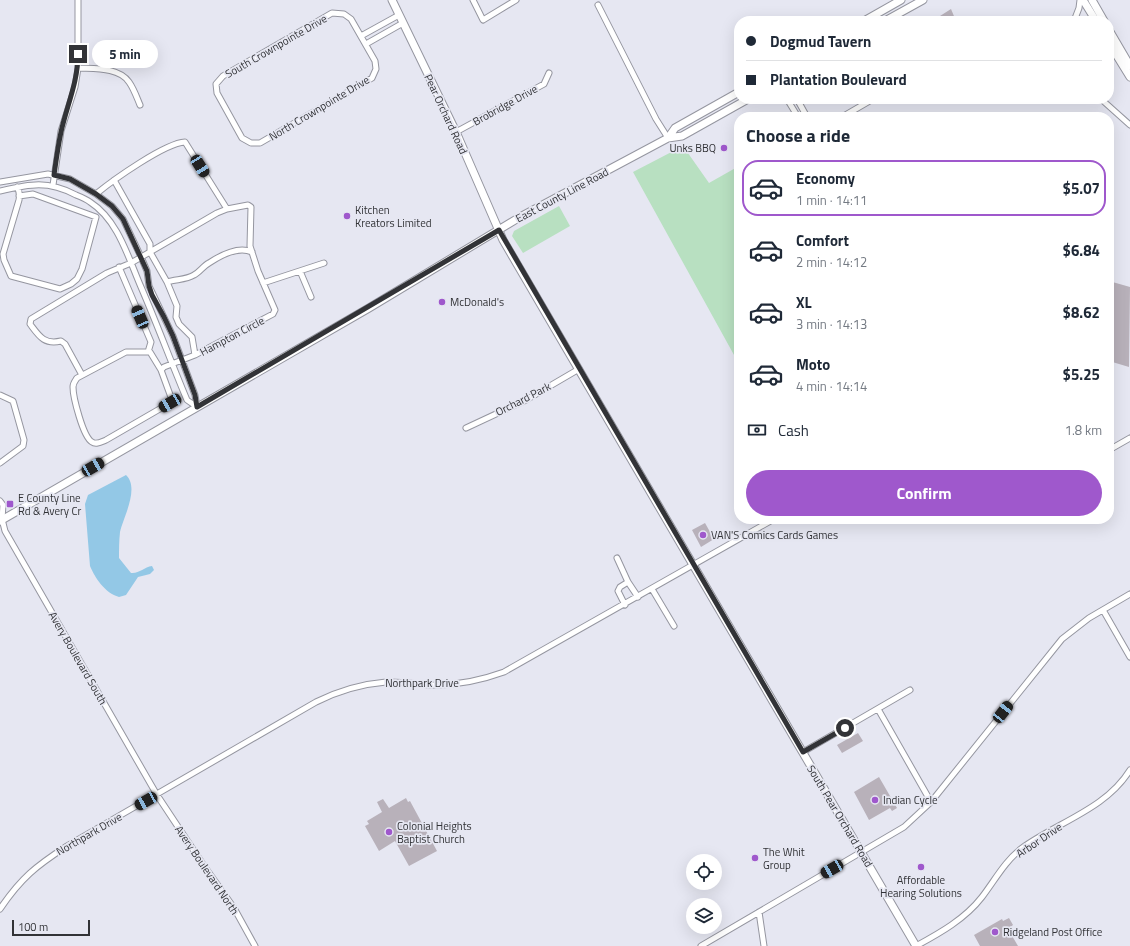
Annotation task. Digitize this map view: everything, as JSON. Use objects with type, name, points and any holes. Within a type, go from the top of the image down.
[{"type":"street","points":[[53,185],[61,131],[75,86],[78,68],[78,0]]},
{"type":"street","name":"Pear Orchard Road","points":[[392,0],[456,132],[499,230]]},
{"type":"street","points":[[473,0],[483,20],[516,0]]},
{"type":"street","points":[[873,16],[901,0]]},
{"type":"street","points":[[894,16],[922,0]]},
{"type":"street","points":[[1076,16],[1080,0]]},
{"type":"street","points":[[1083,0],[1096,16]]},
{"type":"street","points":[[1092,0],[1097,16]]},
{"type":"street","points":[[598,5],[656,119],[668,138]]},
{"type":"street","name":"South Crownpointe Drive","points":[[217,93],[216,84],[223,76],[332,13],[344,14],[350,19],[366,44]]},
{"type":"street","points":[[361,36],[399,15]]},
{"type":"street","points":[[366,44],[403,23]]},
{"type":"street","points":[[1114,39],[1130,66]]},
{"type":"street","name":"North Crownpointe Drive","points":[[217,93],[242,138],[251,143],[260,143],[372,78],[376,69],[375,61],[366,44]]},
{"type":"street","points":[[1114,52],[1130,77]]},
{"type":"street","points":[[78,68],[115,72],[123,76],[129,82],[140,105]]},
{"type":"street","name":"Brobridge Drive","points":[[456,132],[544,84],[549,73]]},
{"type":"street","name":"East County Line Road","points":[[668,138],[675,128],[734,95]]},
{"type":"street","name":"East County Line Road","points":[[1,519],[197,407],[499,230],[668,138],[682,136],[739,104]]},
{"type":"street","points":[[851,112],[864,104]]},
{"type":"street","points":[[1107,104],[1130,125]]},
{"type":"street","points":[[82,375],[65,344],[61,341],[47,342],[41,339],[30,324],[31,319],[75,291],[119,267],[130,263],[217,213],[227,209],[185,142],[168,147],[114,180],[96,194]]},
{"type":"street","points":[[0,182],[48,174],[54,175],[70,179],[110,203],[123,219],[147,271],[152,295],[164,317],[182,360],[195,395],[197,407]]},
{"type":"street","points":[[114,180],[150,244],[150,252],[167,282],[177,306],[176,317],[179,324],[192,337],[195,355]]},
{"type":"street","points":[[0,192],[35,184],[53,185],[68,190],[90,201],[102,211],[113,226],[130,263],[187,400],[197,407]]},
{"type":"street","points":[[17,188],[20,193],[19,196],[3,254],[11,276],[60,288],[71,284],[77,279],[82,269],[96,217],[34,194],[19,196]]},
{"type":"street","points":[[102,211],[110,203]]},
{"type":"street","name":"Hampton Circle","points":[[161,370],[164,367],[173,365],[195,355],[273,314],[275,310],[263,283],[250,246],[251,208],[248,205],[227,209]]},
{"type":"street","name":"South Pear Orchard Road","points":[[499,230],[916,946]]},
{"type":"street","points":[[167,282],[190,277],[196,274],[208,263],[236,250],[246,249],[252,252]]},
{"type":"street","points":[[263,283],[324,263]]},
{"type":"street","points":[[119,267],[151,342],[148,352]]},
{"type":"street","points":[[300,271],[311,297]]},
{"type":"street","points":[[126,352],[150,352],[161,370],[172,400],[170,403],[106,440],[96,443],[90,441],[84,432],[74,398],[73,384],[82,375],[126,352]]},
{"type":"street","name":"Orchard Park","points":[[466,428],[526,400],[579,369]]},
{"type":"street","points":[[0,395],[13,401],[24,440],[22,446],[0,463]]},
{"type":"street","points":[[1114,447],[1130,438]]},
{"type":"street","name":"Avery Boulevard South","points":[[0,501],[2,505],[1,519],[5,531],[157,795]]},
{"type":"street","name":"Northpark Drive","points":[[0,909],[16,886],[38,865],[67,846],[329,696],[358,686],[380,683],[455,684],[494,676],[516,667],[765,524]]},
{"type":"street","points":[[617,558],[628,582],[638,597]]},
{"type":"street","points":[[624,605],[618,591],[620,587],[628,582]]},
{"type":"street","points":[[652,589],[674,626]]},
{"type":"street","points":[[701,946],[904,827],[931,802],[1053,648],[1077,626],[1130,594]]},
{"type":"street","points":[[1103,610],[1130,657]]},
{"type":"street","points":[[803,752],[910,690]]},
{"type":"street","points":[[878,709],[931,802]]},
{"type":"street","name":"Arbor Drive","points":[[916,946],[962,917],[981,898],[1008,862],[1022,848],[1101,801],[1124,780],[1130,770]]},
{"type":"street","name":"Avery Boulevard North","points":[[157,795],[234,908],[255,946]]},
{"type":"street","points":[[758,912],[764,946]]},
{"type":"green space","points":[[683,146],[709,183],[734,169],[734,355],[633,172]]},
{"type":"green space","points":[[559,206],[570,226],[523,253],[512,236],[514,231]]},
{"type":"water","points":[[126,475],[130,481],[131,495],[120,532],[119,558],[131,573],[152,566],[154,570],[150,574],[138,577],[126,595],[119,597],[105,589],[90,566],[85,504],[88,495]]},
{"type":"building","points":[[951,9],[954,16],[940,16]]},
{"type":"building","points":[[1114,282],[1130,287],[1129,367],[1114,362]]},
{"type":"building","name":"VAN'S Comics Cards Games","points":[[705,523],[714,539],[701,547],[692,530]]},
{"type":"building","points":[[858,733],[863,741],[842,753],[837,745]]},
{"type":"building","name":"Indian Cycle","points":[[879,777],[897,808],[892,811],[890,808],[869,820],[854,792]]},
{"type":"building","name":"Colonial Heights Baptist Church","points":[[406,798],[408,802],[410,801],[437,851],[409,866],[395,841],[379,851],[365,826],[369,824],[367,821],[382,812],[377,802],[383,799],[389,808]]},
{"type":"building","name":"Ridgeland Post Office","points":[[1009,918],[1013,925],[1008,929],[1018,946],[980,946],[974,935],[1002,919],[1003,921]]},
{"type":"place","name":"Unks BBQ","points":[[724,148]]},
{"type":"place","name":"Kitchen Kreators Limited","points":[[347,216]]},
{"type":"place","name":"McDonald's","points":[[442,302]]},
{"type":"place","name":"E County Line Rd & Avery Cr","points":[[10,504]]},
{"type":"place","name":"VAN'S Comics Cards Games","points":[[703,535]]},
{"type":"place","name":"Indian Cycle","points":[[875,800]]},
{"type":"place","name":"Colonial Heights Baptist Church","points":[[389,832]]},
{"type":"place","name":"The Whit Group","points":[[755,858]]},
{"type":"place","name":"Affordable Hearing Solutions","points":[[921,867]]},
{"type":"place","name":"Ridgeland Post Office","points":[[995,932]]},
{"type":"route","points":[[78,54],[78,68],[75,86],[61,131],[54,175],[70,179],[96,194],[112,206],[123,219],[147,271],[152,295],[173,336],[195,395],[197,407],[499,230],[503,240],[545,309],[803,752],[845,728]]}]
